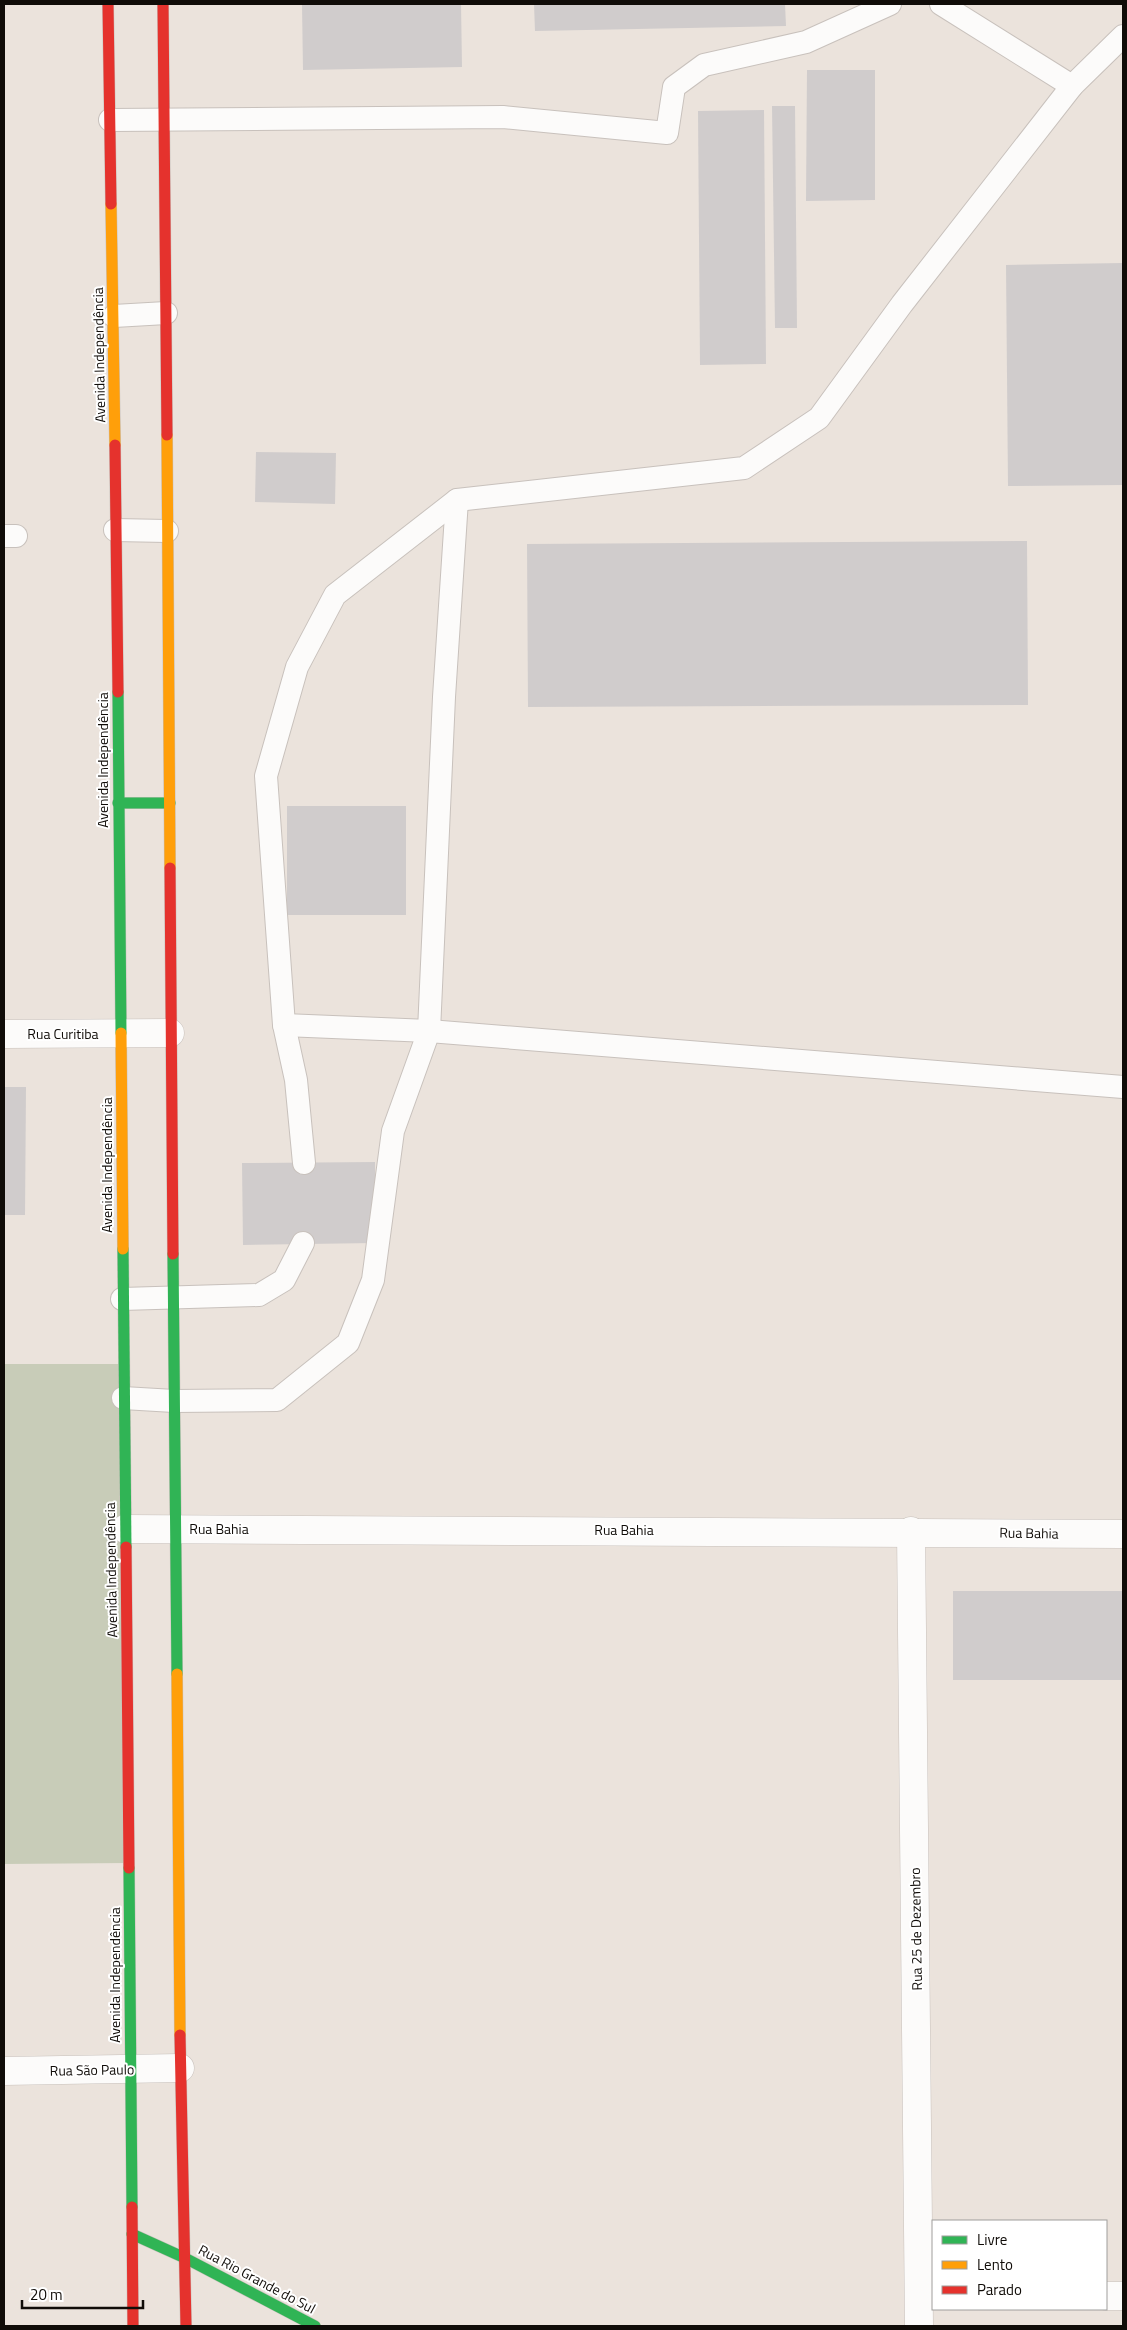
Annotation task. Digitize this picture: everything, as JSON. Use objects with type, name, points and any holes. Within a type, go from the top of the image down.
[{"type":"main road","name":"Avenida Independência","points":[[108,4],[114,316],[133,2326]]},
{"type":"main road","points":[[163,4],[180,2068],[186,2326]]},
{"type":"main road","points":[[118,803],[170,803]]},
{"type":"main road","name":"Rua Rio Grande do Sul","points":[[132,2234],[185,2258],[315,2326]]},
{"type":"street","name":"Rua Curitiba","points":[[4,1034],[170,1032]]},
{"type":"street","name":"Rua Bahia","points":[[125,1529],[911,1531],[1123,1534]]},
{"type":"street","name":"Rua 25 de Dezembro","points":[[911,1531],[927,2297],[919,2326]]},
{"type":"street","name":"Rua São Paulo","points":[[4,2071],[180,2068]]},
{"type":"street","points":[[1107,2296],[1123,2296]]},
{"type":"lane","points":[[110,120],[502,117],[667,133],[674,87],[704,65],[806,42],[890,4]]},
{"type":"lane","points":[[941,4],[1072,86]]},
{"type":"lane","points":[[304,1163],[296,1080],[284,1025],[266,776],[297,667],[335,595],[457,500],[744,468],[819,418],[902,304],[1072,86],[1123,36]]},
{"type":"lane","points":[[114,316],[166,314]]},
{"type":"lane","points":[[123,1398],[174,1401],[277,1400],[348,1343],[373,1280],[393,1130],[429,1031],[444,697],[457,500]]},
{"type":"lane","points":[[116,530],[167,531]]},
{"type":"lane","points":[[284,1025],[429,1031],[1123,1087]]},
{"type":"lane","points":[[122,1299],[259,1295],[284,1280],[303,1243]]},
{"type":"green space","points":[[4,1364],[123,1364],[129,1863],[4,1864]]},
{"type":"building","points":[[302,4],[461,4],[462,67],[303,70]]},
{"type":"building","points":[[534,4],[785,4],[786,26],[535,31]]},
{"type":"building","points":[[807,70],[875,70],[875,200],[806,201]]},
{"type":"building","points":[[772,106],[795,106],[797,328],[775,328]]},
{"type":"building","points":[[764,110],[766,364],[700,365],[698,111]]},
{"type":"building","points":[[1123,263],[1123,485],[1008,486],[1006,265]]},
{"type":"building","points":[[256,452],[336,453],[335,504],[255,502]]},
{"type":"building","points":[[1027,541],[1028,705],[528,707],[527,544]]},
{"type":"building","points":[[287,806],[406,806],[406,915],[287,915]]},
{"type":"building","points":[[4,1087],[26,1087],[25,1215],[4,1215]]},
{"type":"building","points":[[375,1162],[375,1243],[243,1245],[242,1163]]},
{"type":"building","points":[[953,1591],[1123,1591],[1123,1680],[953,1680]]},
{"type":"traffic: fast","points":[[118,692],[121,1033]]},
{"type":"traffic: fast","points":[[118,803],[170,803]]},
{"type":"traffic: fast","points":[[123,1249],[126,1547]]},
{"type":"traffic: fast","points":[[173,1254],[177,1674]]},
{"type":"traffic: fast","points":[[129,1868],[132,2207]]},
{"type":"traffic: fast","points":[[132,2234],[185,2258],[315,2326]]},
{"type":"traffic: slow","points":[[111,204],[115,445]]},
{"type":"traffic: slow","points":[[167,435],[170,868]]},
{"type":"traffic: slow","points":[[121,1033],[123,1249]]},
{"type":"traffic: slow","points":[[177,1674],[180,2035]]},
{"type":"traffic: jam","points":[[108,4],[111,204]]},
{"type":"traffic: jam","points":[[163,4],[167,435]]},
{"type":"traffic: jam","points":[[115,445],[118,692]]},
{"type":"traffic: jam","points":[[170,868],[173,1254]]},
{"type":"traffic: jam","points":[[126,1547],[129,1868]]},
{"type":"traffic: jam","points":[[180,2035],[186,2326]]},
{"type":"traffic: jam","points":[[132,2207],[133,2326]]}]
